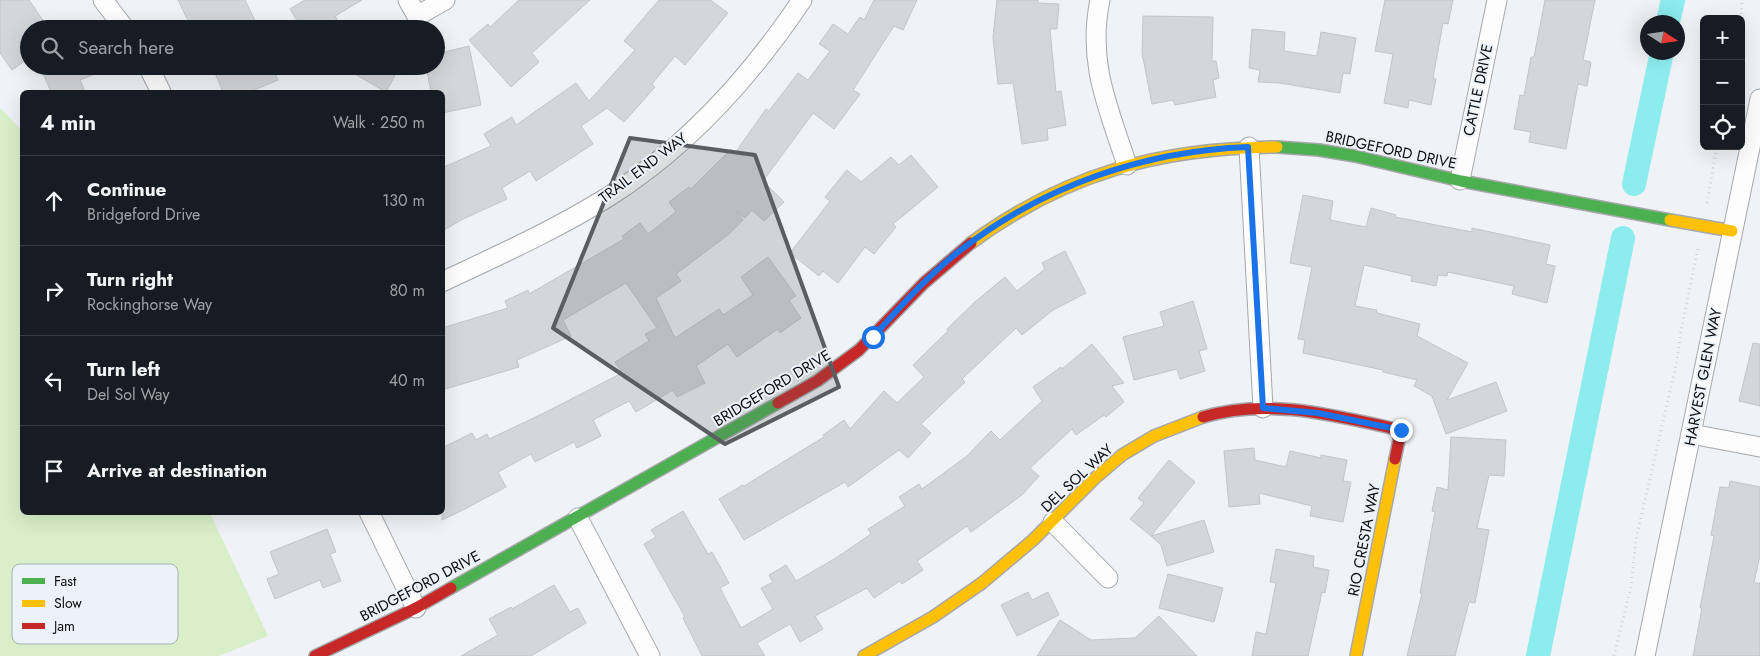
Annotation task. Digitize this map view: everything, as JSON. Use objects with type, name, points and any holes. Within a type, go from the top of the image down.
[{"type":"street","points":[[103,0],[118,20]]},
{"type":"street","points":[[408,0],[417,16],[445,0]]},
{"type":"street","name":"TRAIL END WAY","points":[[445,281],[549,231],[609,196],[647,169],[700,124],[748,73],[777,37],[802,0]]},
{"type":"street","points":[[1100,0],[1096,18],[1096,49],[1100,80],[1127,165]]},
{"type":"street","name":"CATTLE DRIVE","points":[[1460,180],[1497,0]]},
{"type":"street","points":[[152,75],[160,90]]},
{"type":"street","name":"HARVEST GLEN WAY","points":[[1645,656],[1760,99]]},
{"type":"street","points":[[1248,147],[1263,408]]},
{"type":"street","name":"BRIDGEFORD DRIVE","points":[[314,656],[416,608],[817,381],[846,361],[873,337],[924,282],[962,249],[1004,220],[1048,196],[1127,165],[1176,154],[1248,147],[1286,147],[1320,150],[1353,155],[1460,180],[1732,231]]},
{"type":"street","name":"DEL SOL WAY","points":[[864,656],[955,603],[996,572],[1053,522],[1095,478],[1122,456],[1151,437],[1182,423],[1215,414],[1263,408],[1318,413],[1401,430]]},
{"type":"street","name":"RIO CRESTA WAY","points":[[1356,656],[1401,430]]},
{"type":"street","points":[[1692,434],[1760,447]]},
{"type":"street","points":[[370,515],[416,608]]},
{"type":"street","points":[[578,518],[650,656]]},
{"type":"street","points":[[1053,522],[1108,578]]},
{"type":"path","points":[[1741,15],[1742,0]]},
{"type":"path","points":[[1614,656],[1631,587],[1636,539],[1677,361],[1685,310],[1717,150]]},
{"type":"highlighted area","points":[[630,138],[755,155],[839,387],[725,444],[553,328]]},
{"type":"green space","points":[[0,108],[20,129],[20,515],[211,515],[268,636],[219,656],[0,656]]},
{"type":"building","points":[[0,0],[29,0],[43,20],[20,20],[20,64],[12,70],[0,53]]},
{"type":"building","points":[[178,0],[245,0],[255,20],[188,20]]},
{"type":"building","points":[[305,0],[362,0],[335,16],[337,20],[297,20],[290,9]]},
{"type":"building","points":[[519,0],[590,0],[532,53],[539,62],[511,87],[469,40],[488,24],[490,27]]},
{"type":"building","points":[[659,0],[710,0],[728,13],[685,65],[675,56],[652,84],[655,87],[624,122],[607,108],[581,126],[593,144],[536,181],[530,171],[502,188],[507,199],[445,229],[445,167],[491,146],[484,134],[512,117],[516,125],[576,83],[589,101],[635,50],[624,41]]},
{"type":"building","points":[[874,0],[917,0],[903,30],[894,26],[853,90],[860,94],[834,129],[813,113],[763,181],[784,202],[764,221],[752,210],[745,218],[736,211],[743,220],[729,234],[676,274],[681,281],[656,298],[675,338],[719,309],[723,315],[753,295],[741,277],[768,257],[796,296],[789,300],[801,318],[780,333],[778,329],[737,357],[728,344],[696,366],[705,383],[677,397],[673,390],[636,412],[629,401],[593,420],[601,436],[577,448],[574,442],[535,462],[531,454],[498,472],[506,487],[442,520],[442,515],[445,515],[445,446],[472,433],[476,440],[487,434],[489,439],[622,373],[615,362],[649,341],[645,334],[657,328],[626,283],[563,320],[571,336],[517,360],[519,367],[445,389],[445,327],[508,308],[505,301],[528,290],[529,294],[624,239],[622,236],[640,223],[648,234],[676,212],[669,202],[689,187],[691,189],[731,149],[735,153],[766,109],[769,111],[798,73],[808,80],[830,51],[819,44],[833,24],[848,34],[860,17],[864,20]]},
{"type":"building","points":[[997,0],[1038,0],[1038,3],[1059,4],[1057,29],[1050,29],[1056,92],[1061,91],[1066,125],[1047,129],[1048,140],[1022,144],[1013,83],[998,84],[993,37]]},
{"type":"building","points":[[1385,0],[1453,0],[1448,24],[1443,23],[1433,78],[1436,79],[1431,105],[1409,100],[1408,108],[1384,103],[1393,54],[1375,51]]},
{"type":"building","points":[[1545,0],[1595,0],[1583,60],[1591,62],[1587,86],[1578,84],[1566,149],[1529,142],[1531,132],[1514,129],[1520,95],[1524,96],[1531,57],[1534,57]]},
{"type":"building","points":[[1143,16],[1213,17],[1212,61],[1216,61],[1219,78],[1213,80],[1216,97],[1175,105],[1173,100],[1152,104],[1142,53]]},
{"type":"building","points":[[1252,29],[1285,32],[1284,51],[1317,56],[1321,32],[1356,38],[1350,74],[1343,73],[1340,93],[1280,83],[1258,82],[1260,70],[1249,68]]},
{"type":"building","points":[[469,46],[481,105],[445,112],[445,90],[431,90],[428,75],[445,75],[445,52]]},
{"type":"building","points":[[44,75],[92,75],[80,80],[84,90],[50,90]]},
{"type":"building","points":[[216,75],[276,75],[278,80],[255,90],[222,90]]},
{"type":"building","points":[[357,75],[395,75],[387,90],[383,90]]},
{"type":"building","points":[[911,155],[938,187],[893,224],[896,227],[874,254],[865,247],[838,283],[823,271],[819,276],[790,253],[830,201],[825,197],[847,170],[861,182],[891,157],[899,165]]},
{"type":"building","points":[[1303,195],[1333,201],[1330,220],[1366,227],[1371,208],[1396,215],[1395,217],[1472,232],[1472,228],[1550,245],[1546,264],[1555,266],[1547,303],[1512,294],[1514,286],[1448,272],[1447,276],[1438,275],[1436,286],[1411,281],[1412,276],[1364,265],[1355,306],[1377,310],[1377,313],[1420,324],[1417,336],[1468,363],[1447,400],[1496,382],[1507,411],[1446,434],[1432,396],[1414,386],[1417,380],[1383,372],[1383,370],[1303,353],[1305,340],[1298,339],[1312,267],[1290,263]]},
{"type":"building","points":[[1065,251],[1086,293],[1053,310],[1022,335],[1016,328],[962,379],[965,382],[921,424],[931,433],[908,458],[899,450],[848,487],[845,482],[744,540],[719,499],[744,486],[824,437],[823,435],[844,420],[850,429],[884,391],[897,403],[924,377],[913,365],[976,301],[1005,277],[1017,291],[1045,269],[1042,263]]},
{"type":"building","points":[[1193,301],[1207,349],[1199,351],[1205,371],[1180,379],[1177,369],[1134,380],[1123,337],[1164,326],[1160,312]]},
{"type":"building","points":[[1753,343],[1760,344],[1760,406],[1739,401]]},
{"type":"building","points":[[1092,344],[1124,383],[1112,386],[1124,402],[1106,417],[1104,415],[1076,435],[1072,429],[1030,468],[1039,476],[1022,495],[971,532],[967,526],[917,561],[923,570],[902,584],[900,581],[874,598],[867,588],[815,616],[823,629],[800,642],[790,624],[757,643],[765,656],[702,656],[683,618],[685,617],[644,544],[656,537],[651,530],[683,511],[708,554],[712,552],[729,583],[720,588],[741,628],[773,609],[761,588],[773,582],[769,575],[786,565],[796,581],[836,558],[871,534],[868,529],[905,506],[899,497],[919,484],[922,489],[967,456],[991,431],[1000,440],[1042,401],[1033,387],[1061,367],[1062,369]]},
{"type":"building","points":[[1451,437],[1506,440],[1504,476],[1489,475],[1477,528],[1489,530],[1475,603],[1469,602],[1455,656],[1407,656],[1422,593],[1420,593],[1435,512],[1432,511],[1437,487],[1448,490]]},
{"type":"building","points":[[1254,448],[1255,460],[1286,467],[1290,451],[1321,458],[1321,455],[1347,460],[1343,481],[1351,482],[1343,522],[1310,516],[1312,506],[1259,493],[1260,504],[1229,507],[1224,451]]},
{"type":"building","points":[[1169,460],[1195,482],[1151,536],[1130,519],[1144,503],[1138,498]]},
{"type":"building","points":[[1730,481],[1760,487],[1760,555],[1754,583],[1760,583],[1760,656],[1693,656],[1714,536],[1711,535],[1720,487],[1729,488]]},
{"type":"building","points":[[1204,520],[1214,552],[1167,566],[1161,545],[1151,536]]},
{"type":"building","points":[[327,529],[336,552],[330,554],[341,581],[323,588],[320,580],[275,599],[267,579],[279,574],[270,552]]},
{"type":"building","points":[[1276,549],[1314,556],[1313,567],[1329,570],[1325,593],[1322,592],[1308,656],[1252,656],[1256,632],[1266,634],[1276,583],[1270,582]]},
{"type":"building","points":[[1168,574],[1223,588],[1214,622],[1159,608]]},
{"type":"building","points":[[554,585],[570,612],[578,608],[586,623],[531,656],[461,656],[498,635],[489,619],[511,607],[512,609]]},
{"type":"building","points":[[1028,592],[1032,600],[1048,592],[1059,615],[1017,636],[1001,605]]},
{"type":"building","points":[[1159,616],[1197,656],[1037,656],[1060,620],[1091,640],[1135,638]]},
{"type":"waterway","points":[[1670,15],[1673,0]]},
{"type":"waterway","points":[[1634,184],[1660,60]]},
{"type":"waterway","points":[[1538,656],[1623,238]]},
{"type":"traffic: fast","points":[[1277,147],[1319,150],[1355,156],[1461,181],[1670,220]]},
{"type":"traffic: fast","points":[[451,588],[778,403]]},
{"type":"traffic: slow","points":[[971,243],[1007,219],[1043,199],[1079,182],[1116,169],[1154,159],[1194,153],[1277,147]]},
{"type":"traffic: slow","points":[[1670,220],[1732,231]]},
{"type":"traffic: slow","points":[[864,656],[933,617],[982,583],[1033,540],[1095,478],[1122,455],[1154,436],[1203,417]]},
{"type":"traffic: slow","points":[[1356,656],[1395,459]]},
{"type":"traffic: jam","points":[[778,403],[817,381],[859,350],[924,283],[971,243]]},
{"type":"traffic: jam","points":[[1203,417],[1228,411],[1278,409],[1327,414],[1401,430],[1395,459]]},
{"type":"traffic: jam","points":[[315,656],[416,608],[451,588]]},
{"type":"route","points":[[873,337],[924,282],[962,249],[1004,220],[1048,196],[1127,165],[1176,154],[1248,147],[1263,408],[1300,410],[1401,430]]}]
